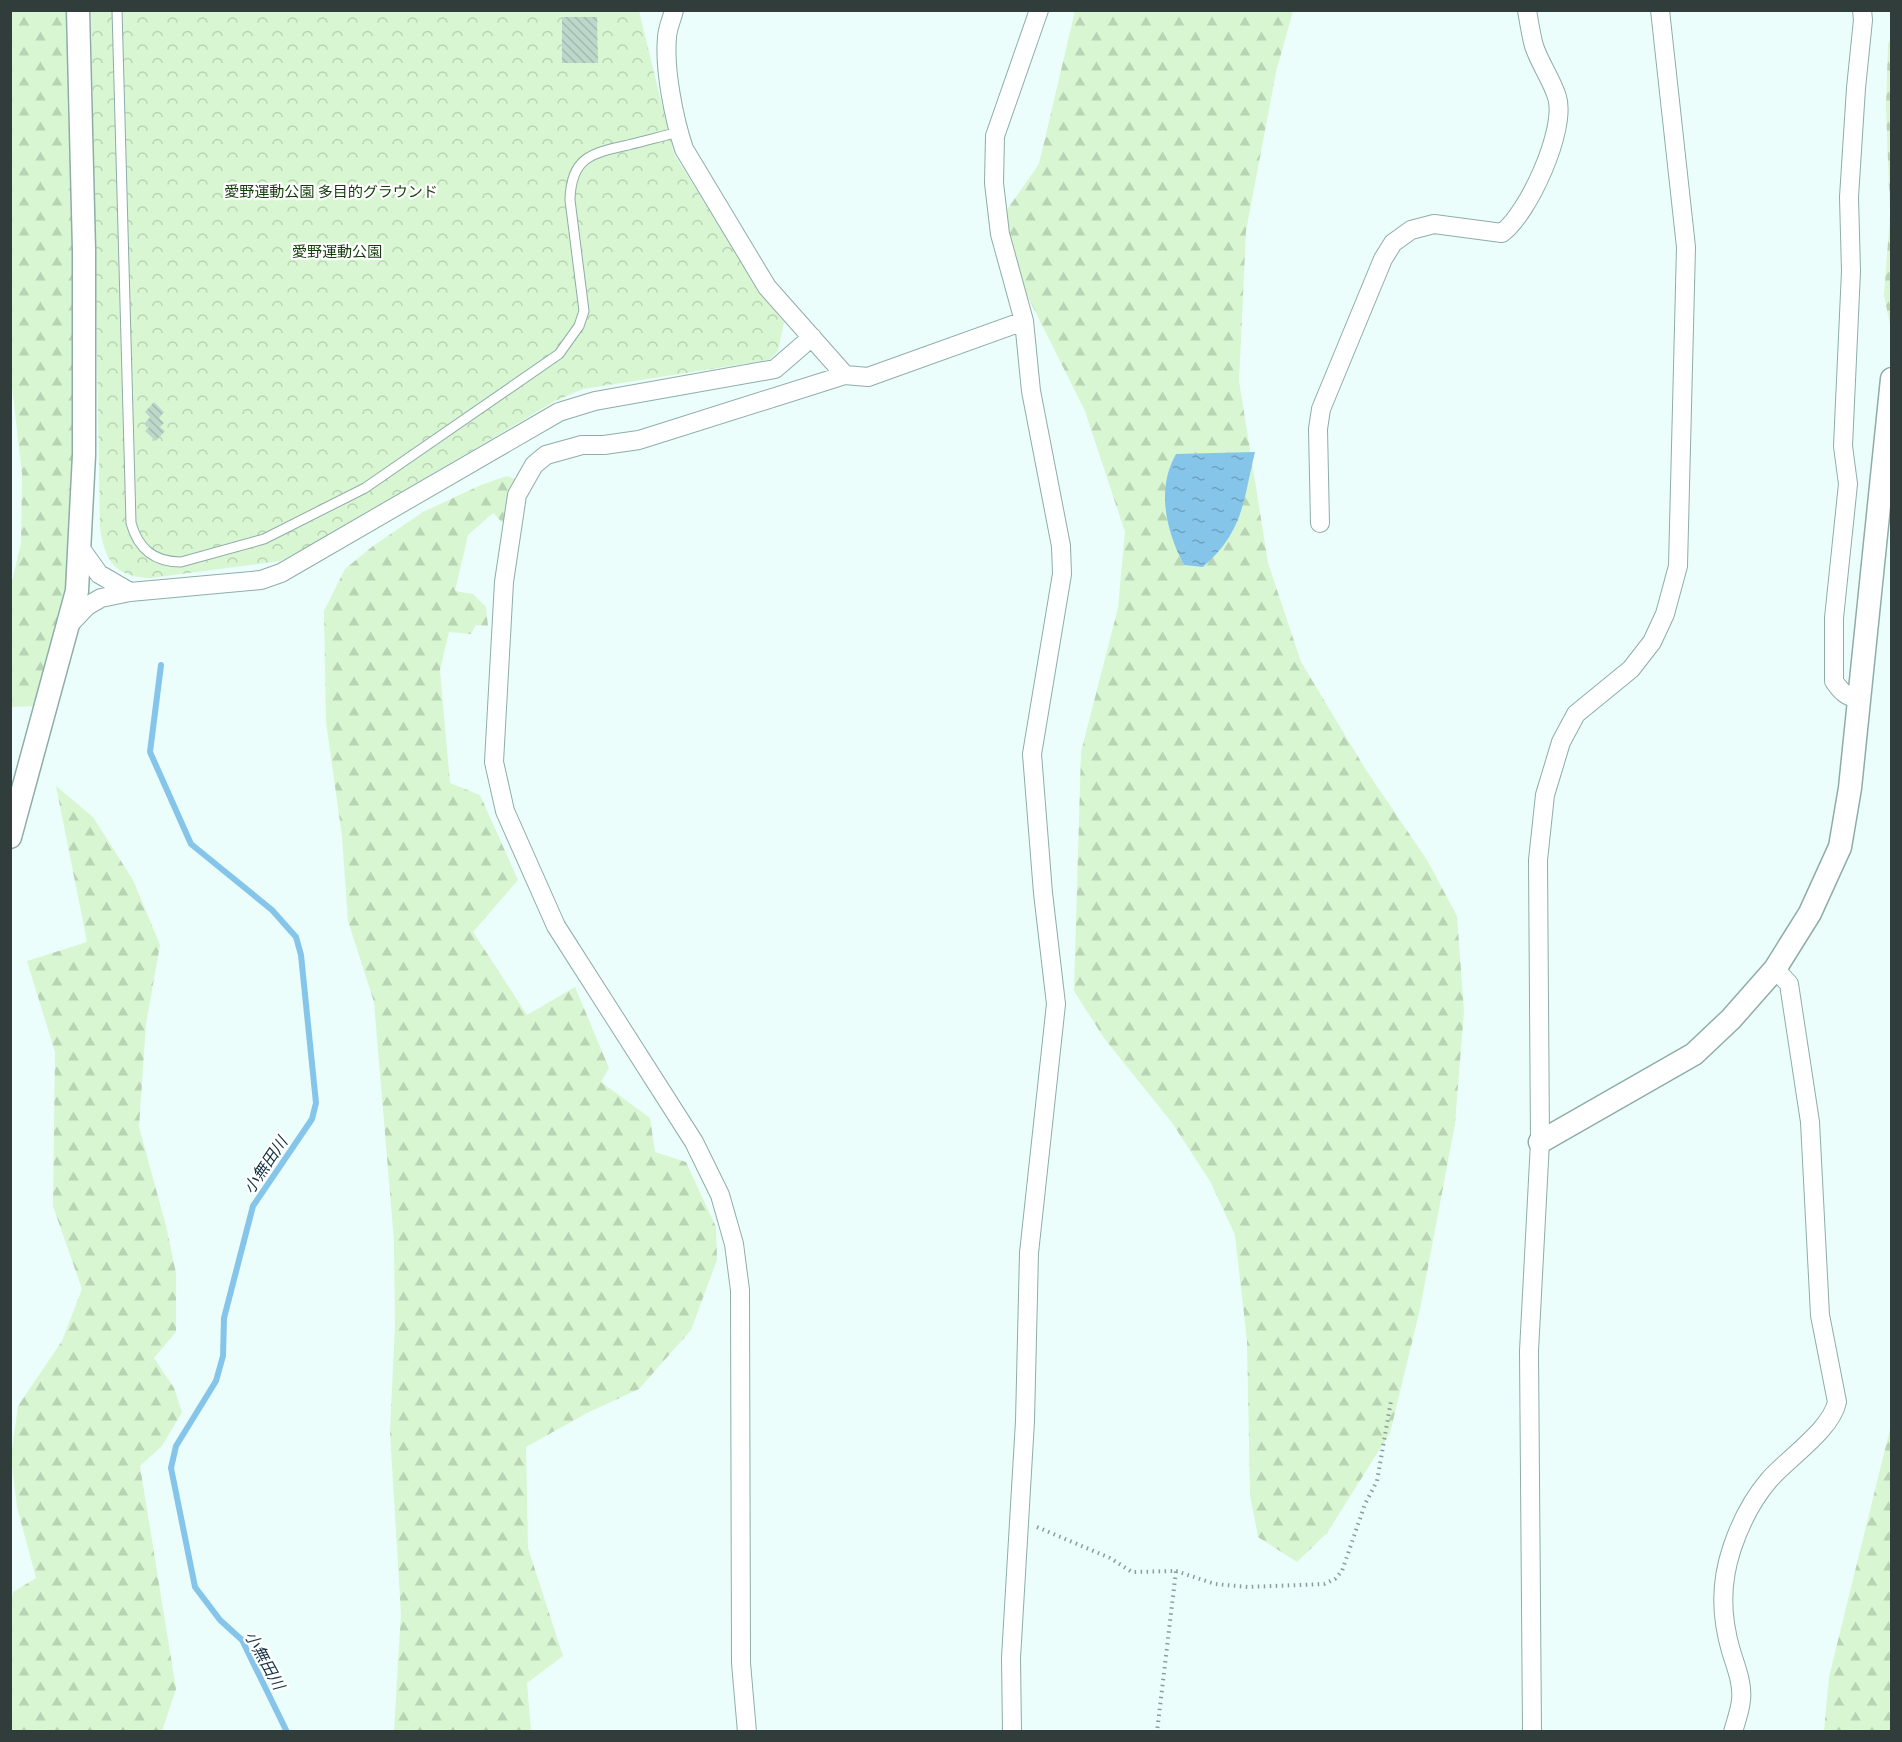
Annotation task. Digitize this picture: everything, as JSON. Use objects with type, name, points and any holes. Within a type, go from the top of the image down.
[{"type":"street","points":[[10,837],[77,591],[84,455],[84,250],[78,10]]},
{"type":"street","points":[[674,10],[667,35],[666,55],[684,149],[767,287],[845,375]]},
{"type":"street","points":[[1012,1731],[1011,1658],[1020,1520],[1029,1253],[1056,1004],[1043,893],[1032,754],[1062,574],[1061,546],[1031,391],[1024,321],[1000,234],[994,183],[995,136],[1039,10]]},
{"type":"street","points":[[1320,523],[1318,429],[1321,409],[1383,260],[1393,243],[1421,226],[1434,224],[1502,233],[1512,223],[1549,158],[1559,115],[1557,97],[1534,45],[1527,10]]},
{"type":"street","points":[[1532,1731],[1529,1351],[1540,1142],[1538,860],[1545,795],[1561,742],[1576,714],[1631,669],[1652,642],[1665,614],[1678,566],[1686,247],[1660,10]]},
{"type":"street","points":[[1859,699],[1850,698],[1839,690],[1834,681],[1834,618],[1848,484],[1843,446],[1851,271],[1850,197],[1862,10]]},
{"type":"street","points":[[747,1731],[741,1663],[740,1290],[734,1244],[720,1195],[694,1142],[556,926],[505,811],[494,762],[504,582],[517,495],[534,465],[546,455],[582,445],[604,445],[639,440],[845,375],[868,377],[1024,321]]},
{"type":"street","points":[[68,626],[87,606],[101,598],[129,592],[261,580],[281,573],[559,412],[595,401],[775,369],[812,337]]},
{"type":"street","points":[[1540,1142],[1694,1054],[1731,1020],[1775,969],[1810,913],[1840,847],[1850,788],[1892,379]]},
{"type":"street","points":[[79,546],[99,574],[129,592]]},
{"type":"street","points":[[1733,1731],[1741,1700],[1740,1681],[1722,1608],[1724,1576],[1732,1547],[1750,1505],[1768,1481],[1825,1425],[1837,1402],[1820,1315],[1810,1122],[1789,984],[1775,969]]},
{"type":"lane","points":[[117,10],[131,523],[141,547],[150,555],[170,562],[181,562],[264,539],[365,488],[559,354],[579,326],[584,311],[570,200],[570,184],[575,171],[594,153],[679,132]]},
{"type":"path","points":[[1020,1520],[1110,1558],[1132,1572],[1176,1570],[1215,1584],[1248,1587],[1324,1584],[1335,1580],[1342,1571],[1365,1504],[1377,1481],[1391,1401]]},
{"type":"path","points":[[1157,1731],[1176,1570]]},
{"type":"green space","points":[[10,11],[70,11],[77,480],[73,557],[39,706],[11,707],[10,590],[21,543],[22,474],[10,369]]},
{"type":"green space","name":"愛野運動公園","points":[[91,11],[639,11],[674,154],[765,299],[784,322],[778,351],[769,360],[583,389],[555,401],[321,540],[280,561],[151,578],[129,575],[121,571],[109,558],[100,528]]},
{"type":"green space","points":[[1075,11],[1293,11],[1276,72],[1246,231],[1239,381],[1268,563],[1301,662],[1366,770],[1427,860],[1457,916],[1464,1011],[1455,1124],[1420,1309],[1390,1433],[1327,1533],[1297,1562],[1258,1537],[1250,1495],[1247,1341],[1235,1235],[1211,1183],[1173,1124],[1104,1038],[1074,991],[1081,752],[1118,608],[1125,532],[1085,411],[1013,267],[1002,217],[1039,164]]},
{"type":"green space","points":[[1891,38],[1891,330],[1884,295],[1890,216],[1886,107],[1888,44]]},
{"type":"green space","points":[[507,476],[518,480],[504,524],[493,513],[468,535],[455,591],[473,594],[486,607],[488,626],[476,625],[471,634],[449,632],[440,670],[450,783],[480,795],[518,880],[473,932],[527,1015],[575,987],[609,1068],[601,1082],[650,1118],[655,1152],[686,1162],[716,1227],[717,1260],[691,1330],[639,1389],[587,1413],[526,1447],[528,1548],[563,1656],[527,1683],[531,1731],[394,1731],[401,1614],[390,1432],[395,1325],[394,1241],[374,1002],[348,921],[342,836],[326,722],[324,611],[345,569],[373,546],[423,512],[481,485]]},
{"type":"green space","points":[[56,786],[93,817],[133,880],[160,945],[146,1024],[139,1127],[166,1226],[176,1273],[176,1332],[154,1358],[174,1388],[182,1412],[162,1446],[140,1466],[176,1689],[162,1731],[11,1731],[10,1613],[13,1592],[36,1578],[17,1507],[11,1457],[18,1406],[62,1341],[82,1289],[53,1206],[55,1052],[27,961],[87,942]]},
{"type":"green space","points":[[1891,1425],[1891,1731],[1824,1731],[1829,1677]]},
{"type":"water","points":[[1255,452],[1240,514],[1227,541],[1203,567],[1184,565],[1172,538],[1166,510],[1166,481],[1176,454]]},
{"type":"building","points":[[562,17],[597,17],[598,63],[562,63]]},
{"type":"building","points":[[154,402],[164,412],[159,418],[164,423],[160,427],[165,431],[156,441],[145,431],[149,427],[145,423],[150,417],[145,412]]},
{"type":"waterway","name":"小無田川","points":[[161,665],[150,752],[191,844],[272,910],[296,937],[301,955],[316,1103],[312,1119],[253,1206],[224,1318],[223,1356],[216,1381],[176,1446],[171,1468],[195,1587],[220,1620],[242,1640],[287,1732]]},
{"type":"park label","name":"愛野運動公園 多目的グラウンド","points":[[331,192]]}]
